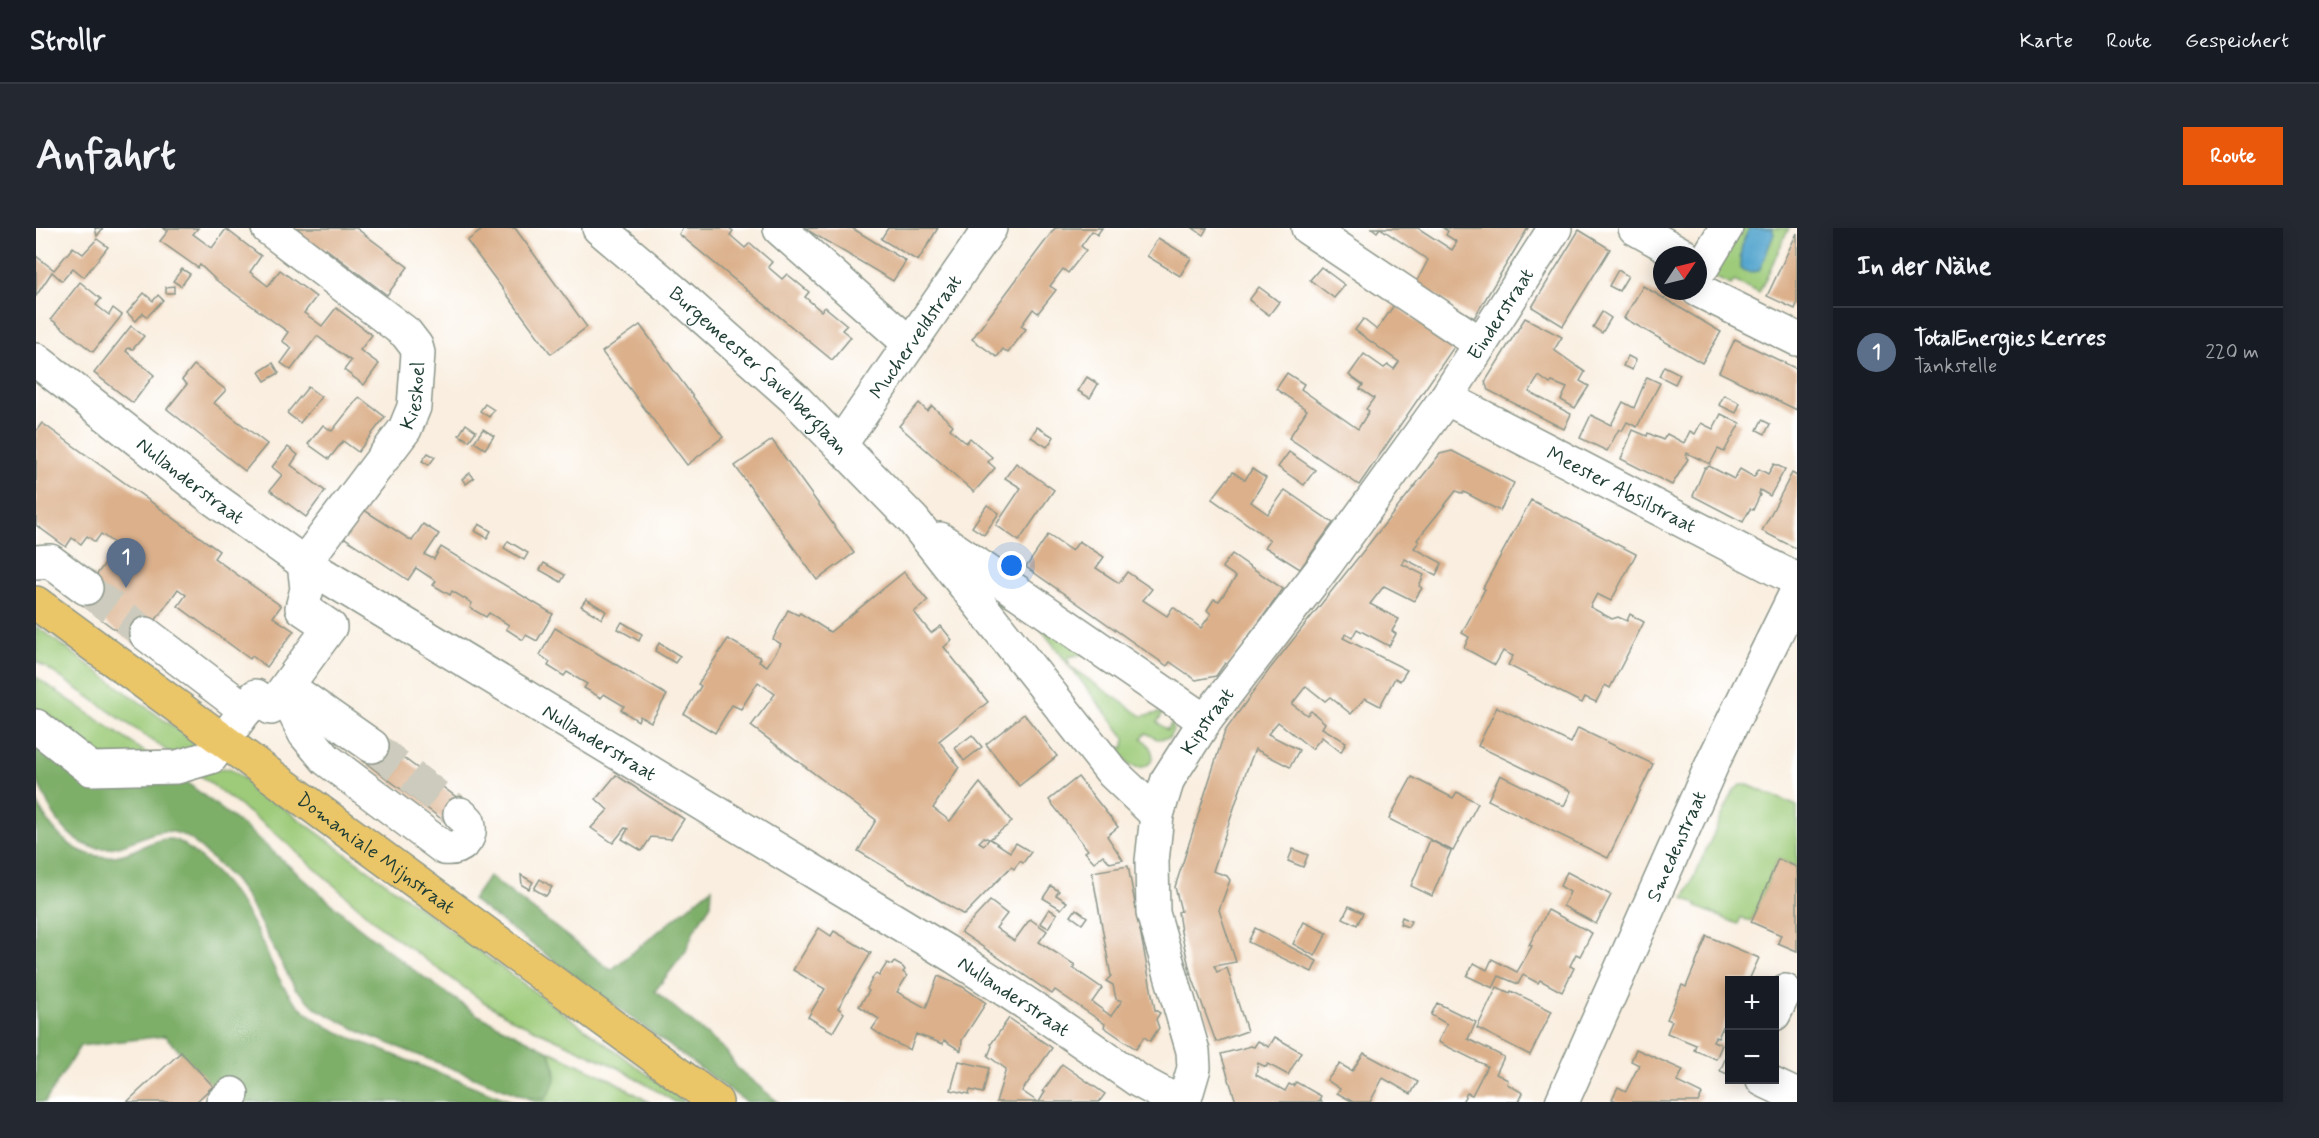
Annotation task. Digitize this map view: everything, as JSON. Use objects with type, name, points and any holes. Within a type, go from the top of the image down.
[{"type":"main road","name":"Domaniale Mijnstraat","points":[[36,603],[716,1102]]},
{"type":"street","name":"Kieskoel","points":[[268,228],[406,333],[416,346],[418,353],[414,407],[405,429],[304,563]]},
{"type":"street","name":"Mucherveldstraat","points":[[840,445],[990,228]]},
{"type":"street","points":[[1308,228],[1481,344]]},
{"type":"street","name":"Einderstraat","points":[[1446,398],[1555,228]]},
{"type":"street","points":[[1635,228],[1660,246]]},
{"type":"street","points":[[1707,256],[1726,228]]},
{"type":"street","points":[[780,229],[910,344]]},
{"type":"street","name":"Burgemeester Savelberglaan","points":[[610,231],[793,397],[913,520],[1113,773],[1157,814]]},
{"type":"street","points":[[1707,279],[1797,339]]},
{"type":"street","name":"Nullanderstraat","points":[[36,360],[211,497],[304,563],[945,950],[1139,1081],[1178,1102]]},
{"type":"street","name":"Meester Absilstraat","points":[[1446,398],[1797,580]]},
{"type":"street","name":"Kipstraat","points":[[1184,1102],[1194,1068],[1193,1051],[1153,913],[1152,861],[1157,814],[1168,779],[1205,722],[1326,564],[1446,398]]},
{"type":"street","name":"Burgemeester Savelberglaan","points":[[913,520],[1205,722]]},
{"type":"street","points":[[36,562],[50,561],[86,588]]},
{"type":"street","points":[[36,726],[91,769],[177,767],[211,757],[256,696],[271,708],[330,627],[302,608],[307,589],[304,563]]},
{"type":"street","name":"Smedenstraat","points":[[1562,1102],[1714,760],[1797,591]]},
{"type":"street","points":[[146,634],[246,710]]},
{"type":"street","points":[[288,687],[372,746]]},
{"type":"street","points":[[288,687],[294,712],[305,734],[326,759],[444,848],[460,847],[468,836],[468,821],[460,814]]},
{"type":"street","points":[[1771,1084],[1797,1096]]},
{"type":"green space","points":[[1734,228],[1789,228],[1759,293],[1734,281],[1731,285],[1709,275]]},
{"type":"green space","points":[[994,584],[1092,652],[1068,657],[1069,665],[1028,612],[994,608],[986,598],[984,590],[985,587]]},
{"type":"green space","points":[[36,626],[205,750],[173,755],[36,661]]},
{"type":"green space","points":[[1070,667],[1142,716],[1164,712],[1157,722],[1167,730],[1172,722],[1173,730],[1169,738],[1157,739],[1146,733],[1142,738],[1152,751],[1150,763],[1140,768],[1129,765],[1116,747],[1124,748],[1125,738]]},
{"type":"green space","points":[[36,677],[149,755],[99,759],[36,712]]},
{"type":"green space","points":[[36,740],[173,772],[246,828],[355,924],[411,968],[478,1015],[549,1051],[554,1065],[555,1081],[545,1099],[527,1098],[365,1034],[317,1009],[295,988],[245,895],[234,880],[192,840],[169,831],[150,834],[121,846],[97,848],[86,845],[68,832],[53,814],[37,781]]},
{"type":"green space","points":[[225,768],[228,770],[229,768],[685,1102],[675,1102],[619,1068],[514,1020],[484,1002],[381,927],[274,832],[197,773]]},
{"type":"green space","points":[[1741,785],[1748,785],[1797,806],[1797,867],[1778,859],[1751,922],[1741,917],[1738,924],[1697,907],[1697,904],[1684,898],[1734,790]]},
{"type":"green space","points":[[36,800],[60,836],[70,845],[95,856],[109,857],[124,854],[168,839],[183,844],[205,862],[234,894],[249,917],[281,982],[302,1009],[342,1034],[513,1102],[245,1102],[222,1090],[216,1084],[213,1086],[165,1036],[80,1046],[45,1102],[36,1102]]},
{"type":"green space","points":[[489,876],[611,970],[712,888],[711,904],[694,930],[686,951],[655,991],[726,1051],[737,1068],[778,1102],[746,1102],[472,900]]},
{"type":"green space","points":[[549,1051],[612,1080],[649,1102],[536,1102],[527,1098],[545,1099],[556,1071]]},
{"type":"water","points":[[1750,228],[1772,228],[1774,234],[1759,271],[1749,272],[1740,269],[1740,263],[1743,243]]},
{"type":"building","points":[[95,228],[103,228],[97,236]]},
{"type":"building","points":[[163,228],[198,228],[193,234],[212,248],[226,229],[261,256],[250,272],[268,286],[280,270],[316,297],[304,313],[322,326],[336,308],[372,335],[360,350],[379,364],[364,385],[344,370],[351,361],[317,336],[291,370],[281,363],[292,348],[282,341],[288,332],[216,280],[200,265],[198,268],[160,241],[168,231]]},
{"type":"building","points":[[291,228],[356,228],[408,267],[387,295],[325,248],[322,251]]},
{"type":"building","points":[[481,228],[515,228],[587,327],[551,354],[467,241],[482,230]]},
{"type":"building","points":[[683,228],[729,228],[733,231],[730,235],[745,248],[750,243],[772,262],[768,267],[782,279],[787,274],[809,292],[805,297],[821,311],[825,307],[847,325],[842,330],[851,337],[832,360],[679,234]]},
{"type":"building","points":[[804,228],[852,228],[906,261],[893,281]]},
{"type":"building","points":[[888,228],[938,228],[918,261],[881,239]]},
{"type":"building","points":[[1055,228],[1102,228],[1097,235],[1092,231],[1081,246],[1086,250],[1068,273],[1063,269],[1050,286],[1056,290],[1038,313],[1033,309],[1021,326],[1026,329],[1008,353],[1003,349],[997,357],[972,339]]},
{"type":"building","points":[[1193,228],[1207,228],[1203,235]]},
{"type":"building","points":[[1380,228],[1418,228],[1452,250],[1457,242],[1446,235],[1448,231],[1443,228],[1528,228],[1474,318],[1416,283],[1428,260]]},
{"type":"building","points":[[1579,230],[1610,249],[1563,326],[1532,307]]},
{"type":"building","points":[[1797,233],[1797,304],[1795,309],[1767,296]]},
{"type":"building","points":[[1158,238],[1191,258],[1180,276],[1147,256]]},
{"type":"building","points":[[97,239],[108,247],[84,277],[73,268],[62,281],[52,272],[36,296],[36,256],[54,270],[73,247],[83,254]]},
{"type":"building","points":[[1321,267],[1345,285],[1334,298],[1310,280]]},
{"type":"building","points":[[182,269],[190,274],[181,286],[173,281]]},
{"type":"building","points":[[1618,270],[1628,276],[1619,291],[1609,286]]},
{"type":"building","points":[[80,282],[101,299],[96,305],[109,315],[113,308],[122,315],[93,352],[51,319]]},
{"type":"building","points":[[174,286],[174,293],[166,293],[166,287]]},
{"type":"building","points":[[1643,286],[1653,292],[1653,300],[1667,300],[1721,332],[1702,363],[1624,318]]},
{"type":"building","points":[[1259,287],[1279,302],[1269,315],[1249,300]]},
{"type":"building","points":[[144,293],[153,301],[158,295],[163,300],[147,317],[143,313],[136,321],[127,313]]},
{"type":"building","points":[[1394,305],[1454,347],[1359,485],[1289,438],[1307,410],[1276,389],[1287,373],[1304,384],[1301,389],[1358,429],[1369,411],[1366,409],[1374,398],[1360,389],[1363,385],[1349,375],[1364,354],[1384,368],[1388,365],[1394,369],[1399,362],[1355,330],[1363,319],[1377,330]]},
{"type":"building","points":[[1602,312],[1611,318],[1602,333],[1593,327]]},
{"type":"building","points":[[1525,318],[1562,337],[1554,350],[1585,372],[1580,381],[1589,386],[1575,408],[1561,400],[1567,388],[1552,382],[1550,384],[1539,376],[1529,392],[1571,414],[1564,429],[1488,390],[1485,382]]},
{"type":"building","points":[[640,325],[723,437],[687,465],[602,352]]},
{"type":"building","points":[[131,326],[144,336],[133,349],[128,348],[126,351],[154,375],[133,403],[94,373]]},
{"type":"building","points":[[1735,339],[1797,369],[1797,410],[1719,372]]},
{"type":"building","points":[[1628,356],[1636,360],[1632,370],[1623,366]]},
{"type":"building","points":[[273,363],[279,373],[265,381],[259,372]]},
{"type":"building","points":[[194,365],[226,390],[214,403],[267,444],[245,471],[167,409],[187,384],[182,380]]},
{"type":"building","points":[[1664,366],[1680,374],[1675,384],[1659,376]]},
{"type":"building","points":[[1087,377],[1098,384],[1090,398],[1078,391]]},
{"type":"building","points":[[1647,377],[1660,383],[1637,427],[1627,422],[1622,431],[1619,429],[1607,451],[1580,438],[1591,415],[1611,425],[1623,402],[1634,408]]},
{"type":"building","points":[[308,387],[321,397],[300,423],[287,413]]},
{"type":"building","points":[[1724,395],[1740,403],[1736,413],[1719,405]]},
{"type":"building","points":[[359,397],[385,417],[358,452],[343,441],[329,459],[308,444],[323,425],[332,431]]},
{"type":"building","points":[[919,403],[927,411],[932,406],[953,425],[950,429],[966,443],[970,438],[992,457],[988,462],[995,468],[974,492],[899,426]]},
{"type":"building","points":[[485,404],[494,410],[489,417],[480,411]]},
{"type":"building","points":[[1721,414],[1740,423],[1724,452],[1718,449],[1710,464],[1687,453],[1688,459],[1672,485],[1621,459],[1633,430],[1647,436],[1648,433],[1663,440],[1667,434],[1684,443],[1690,431],[1695,434],[1701,423],[1713,429]]},
{"type":"building","points":[[1762,420],[1770,424],[1765,434],[1757,430]]},
{"type":"building","points":[[42,423],[219,551],[214,558],[281,606],[273,617],[294,631],[267,667],[252,656],[250,659],[178,606],[186,595],[178,589],[137,646],[77,601],[118,546],[101,534],[95,542],[87,536],[81,544],[72,538],[66,547],[36,525],[36,431]]},
{"type":"building","points":[[466,424],[476,431],[469,441],[459,435]]},
{"type":"building","points":[[1037,427],[1054,437],[1047,447],[1031,437]]},
{"type":"building","points":[[483,429],[494,436],[485,449],[474,442]]},
{"type":"building","points":[[772,440],[854,553],[817,580],[735,466]]},
{"type":"building","points":[[288,447],[298,455],[291,465],[325,491],[306,517],[270,490],[282,475],[272,467]]},
{"type":"building","points":[[1452,451],[1514,483],[1500,511],[1464,492],[1463,494],[1456,491],[1417,540],[1419,542],[1414,548],[1442,563],[1436,575],[1405,559],[1402,564],[1424,575],[1419,586],[1422,588],[1414,601],[1384,586],[1370,604],[1399,619],[1392,631],[1396,634],[1389,646],[1357,629],[1352,638],[1346,634],[1343,638],[1407,670],[1400,681],[1395,678],[1380,706],[1365,698],[1351,714],[1330,697],[1325,701],[1306,686],[1292,704],[1307,715],[1311,711],[1325,723],[1322,728],[1346,742],[1341,752],[1322,737],[1312,749],[1278,722],[1268,734],[1299,750],[1290,767],[1255,749],[1213,871],[1227,876],[1230,880],[1219,910],[1236,962],[1214,966],[1217,972],[1227,968],[1247,1031],[1216,1042],[1190,971],[1181,932],[1178,912],[1181,911],[1175,887],[1225,731],[1269,670],[1440,454]]},
{"type":"building","points":[[1289,452],[1315,470],[1304,485],[1278,467]]},
{"type":"building","points":[[428,453],[435,457],[429,465],[422,461]]},
{"type":"building","points":[[1016,463],[1054,490],[1019,541],[996,525],[1021,488],[1005,478]]},
{"type":"building","points":[[1774,464],[1785,469],[1770,496],[1760,490],[1753,510],[1750,509],[1743,522],[1693,496],[1705,467],[1709,466],[1734,479],[1740,469],[1754,477],[1759,469],[1768,474]]},
{"type":"building","points":[[1252,469],[1266,478],[1251,502],[1268,514],[1285,490],[1333,523],[1300,569],[1265,547],[1270,540],[1212,499],[1233,472],[1245,480]]},
{"type":"building","points":[[470,473],[474,478],[466,484],[462,479]]},
{"type":"building","points":[[1792,473],[1797,476],[1797,549],[1762,531]]},
{"type":"building","points":[[1531,500],[1636,554],[1611,601],[1597,594],[1590,607],[1612,619],[1618,617],[1627,621],[1630,614],[1644,622],[1610,688],[1605,685],[1596,702],[1585,697],[1582,703],[1508,665],[1513,656],[1503,651],[1495,665],[1464,648],[1469,637],[1462,633],[1485,589],[1483,588]]},
{"type":"building","points":[[987,505],[999,513],[984,535],[972,527]]},
{"type":"building","points":[[361,508],[412,541],[423,524],[439,534],[425,555],[434,559],[441,547],[553,614],[537,641],[526,635],[523,640],[506,629],[509,625],[489,613],[486,617],[470,608],[472,603],[452,591],[450,595],[433,585],[436,581],[416,568],[408,580],[342,536]]},
{"type":"building","points":[[479,524],[491,531],[487,538],[475,531]]},
{"type":"building","points":[[1048,535],[1072,551],[1079,541],[1104,557],[1096,568],[1119,583],[1127,572],[1152,589],[1143,600],[1167,616],[1173,607],[1201,628],[1211,614],[1207,610],[1214,599],[1219,601],[1236,577],[1222,567],[1232,554],[1283,589],[1228,665],[1225,663],[1216,676],[1196,680],[1170,662],[1167,666],[1026,567]]},
{"type":"building","points":[[508,541],[528,553],[524,560],[504,548]]},
{"type":"building","points":[[544,563],[565,575],[561,582],[540,570]]},
{"type":"building","points":[[904,572],[928,601],[914,612],[931,633],[941,626],[952,640],[944,647],[988,702],[939,741],[959,767],[933,808],[950,821],[980,783],[1012,822],[990,839],[1010,852],[1016,843],[1031,852],[1023,863],[1020,861],[1014,869],[1011,867],[964,915],[858,851],[876,820],[751,726],[775,694],[758,682],[741,709],[732,705],[715,733],[684,714],[701,686],[698,684],[728,639],[761,658],[759,661],[767,666],[781,644],[773,639],[788,610],[798,615],[800,613],[830,632]],"holes":[[[984,837],[989,839],[984,845],[979,842]]]},
{"type":"building","points":[[586,599],[606,611],[602,619],[581,606]]},
{"type":"building","points":[[622,622],[642,634],[639,641],[618,629]]},
{"type":"building","points":[[555,628],[667,695],[651,722],[640,716],[638,721],[621,710],[624,706],[604,694],[601,698],[584,688],[587,684],[567,672],[564,676],[548,666],[550,662],[540,655]]},
{"type":"building","points":[[659,643],[680,656],[675,663],[655,651]]},
{"type":"building","points":[[1497,707],[1571,743],[1578,728],[1653,764],[1608,858],[1488,800],[1500,775],[1564,806],[1571,791],[1478,746]]},
{"type":"building","points":[[1024,714],[1057,756],[1019,786],[986,744]]},
{"type":"building","points":[[972,735],[982,747],[964,761],[955,748]]},
{"type":"building","points":[[378,739],[467,805],[451,826],[362,760]]},
{"type":"building","points":[[616,775],[684,819],[671,839],[651,837],[642,851],[622,839],[628,829],[625,828],[613,843],[591,828],[608,810],[596,799]]},
{"type":"building","points":[[1078,777],[1118,827],[1107,836],[1123,860],[1110,863],[1103,855],[1094,862],[1085,852],[1088,850],[1049,800]]},
{"type":"building","points":[[1412,777],[1453,798],[1457,792],[1478,803],[1453,851],[1389,819]]},
{"type":"building","points":[[1430,840],[1451,851],[1432,896],[1411,886]]},
{"type":"building","points":[[1293,849],[1308,855],[1303,867],[1288,861]]},
{"type":"building","points":[[1778,859],[1797,867],[1797,951],[1778,943],[1781,935],[1751,922]]},
{"type":"building","points":[[1128,866],[1155,1010],[1160,1013],[1156,1019],[1159,1028],[1150,1041],[1144,1037],[1136,1049],[1104,1027],[1105,1024],[1055,990],[1052,994],[961,932],[990,901],[1007,914],[996,928],[1014,941],[1030,919],[1047,931],[1039,942],[1075,965],[1073,968],[1102,988],[1092,1002],[1111,1016],[1122,1001],[1116,999],[1113,985],[1106,981],[1111,976],[1092,872]]},
{"type":"building","points":[[1567,872],[1611,895],[1596,924],[1563,906],[1570,892],[1560,886]]},
{"type":"building","points":[[521,875],[533,882],[529,889],[522,885]]},
{"type":"building","points":[[540,879],[552,887],[546,896],[534,889]]},
{"type":"building","points":[[1051,886],[1059,891],[1056,895],[1067,902],[1061,909],[1043,898]]},
{"type":"building","points":[[1349,906],[1363,913],[1357,925],[1343,918]]},
{"type":"building","points":[[1049,909],[1057,914],[1048,928],[1040,923]]},
{"type":"building","points":[[1076,909],[1087,917],[1082,924],[1071,916]]},
{"type":"building","points":[[1548,910],[1592,933],[1580,956],[1576,954],[1570,966],[1574,968],[1562,992],[1540,980],[1538,983],[1523,975],[1518,984],[1499,976],[1493,988],[1467,976],[1474,963],[1487,970],[1492,959],[1517,972]]},
{"type":"building","points":[[1402,917],[1411,921],[1408,927],[1400,924]]},
{"type":"building","points":[[1304,922],[1327,933],[1315,956],[1293,944]]},
{"type":"building","points":[[819,928],[831,936],[834,931],[871,953],[838,1008],[844,1013],[833,1032],[808,1017],[825,989],[793,970]]},
{"type":"building","points":[[1255,928],[1317,961],[1312,972],[1248,942]]},
{"type":"building","points":[[1707,936],[1759,958],[1751,976],[1725,976],[1725,1022],[1718,1038],[1715,1037],[1713,1041],[1722,1045],[1716,1059],[1694,1050],[1696,1045],[1667,1033],[1672,1021],[1667,1019],[1682,985],[1686,987]]},
{"type":"building","points":[[894,962],[903,967],[905,970],[903,972],[907,976],[897,992],[926,1008],[938,976],[963,987],[986,1003],[962,1040],[961,1051],[944,1040],[943,1044],[916,1034],[910,1050],[872,1029],[879,1019],[859,1006],[869,991],[867,989],[873,977],[876,974],[879,976],[887,963],[892,965]]},
{"type":"building","points":[[1497,987],[1510,993],[1511,991],[1552,1011],[1530,1055],[1477,1028]]},
{"type":"building","points":[[1437,1003],[1476,1022],[1468,1039],[1504,1057],[1496,1074],[1508,1080],[1507,1084],[1523,1093],[1519,1102],[1462,1102],[1467,1093],[1472,1095],[1487,1066],[1438,1042],[1447,1024],[1431,1015]]},
{"type":"building","points":[[1009,1018],[1052,1048],[1022,1091],[1038,1102],[996,1102],[1006,1069],[988,1056],[991,1044]]},
{"type":"building","points":[[1275,1037],[1301,1052],[1288,1075],[1268,1064],[1266,1067],[1258,1063],[1256,1075],[1285,1091],[1289,1084],[1293,1086],[1296,1082],[1321,1096],[1319,1100],[1322,1102],[1236,1102],[1221,1054],[1254,1047],[1258,1041],[1269,1047]]},
{"type":"building","points":[[1636,1049],[1683,1070],[1677,1082],[1702,1094],[1698,1102],[1618,1102],[1612,1099],[1618,1087],[1626,1091],[1639,1065],[1631,1061]]},
{"type":"building","points":[[181,1052],[213,1086],[196,1102],[127,1102]]},
{"type":"building","points":[[1364,1053],[1418,1082],[1411,1094],[1383,1078],[1370,1102],[1353,1102],[1337,1093],[1340,1089],[1327,1080],[1340,1064],[1352,1071]]},
{"type":"building","points":[[1725,1060],[1725,1073],[1720,1071]]},
{"type":"building","points":[[959,1061],[989,1068],[983,1093],[970,1090],[969,1094],[951,1090]]},
{"type":"building","points":[[1062,1064],[1105,1094],[1099,1102],[1039,1102],[1045,1092],[1043,1091]]},
{"type":"tunnel","points":[[86,588],[146,634]]},
{"type":"tunnel","points":[[372,746],[460,814]]},
{"type":"place","name":"TotalEnergies Kerres","points":[[126,588]]}]
